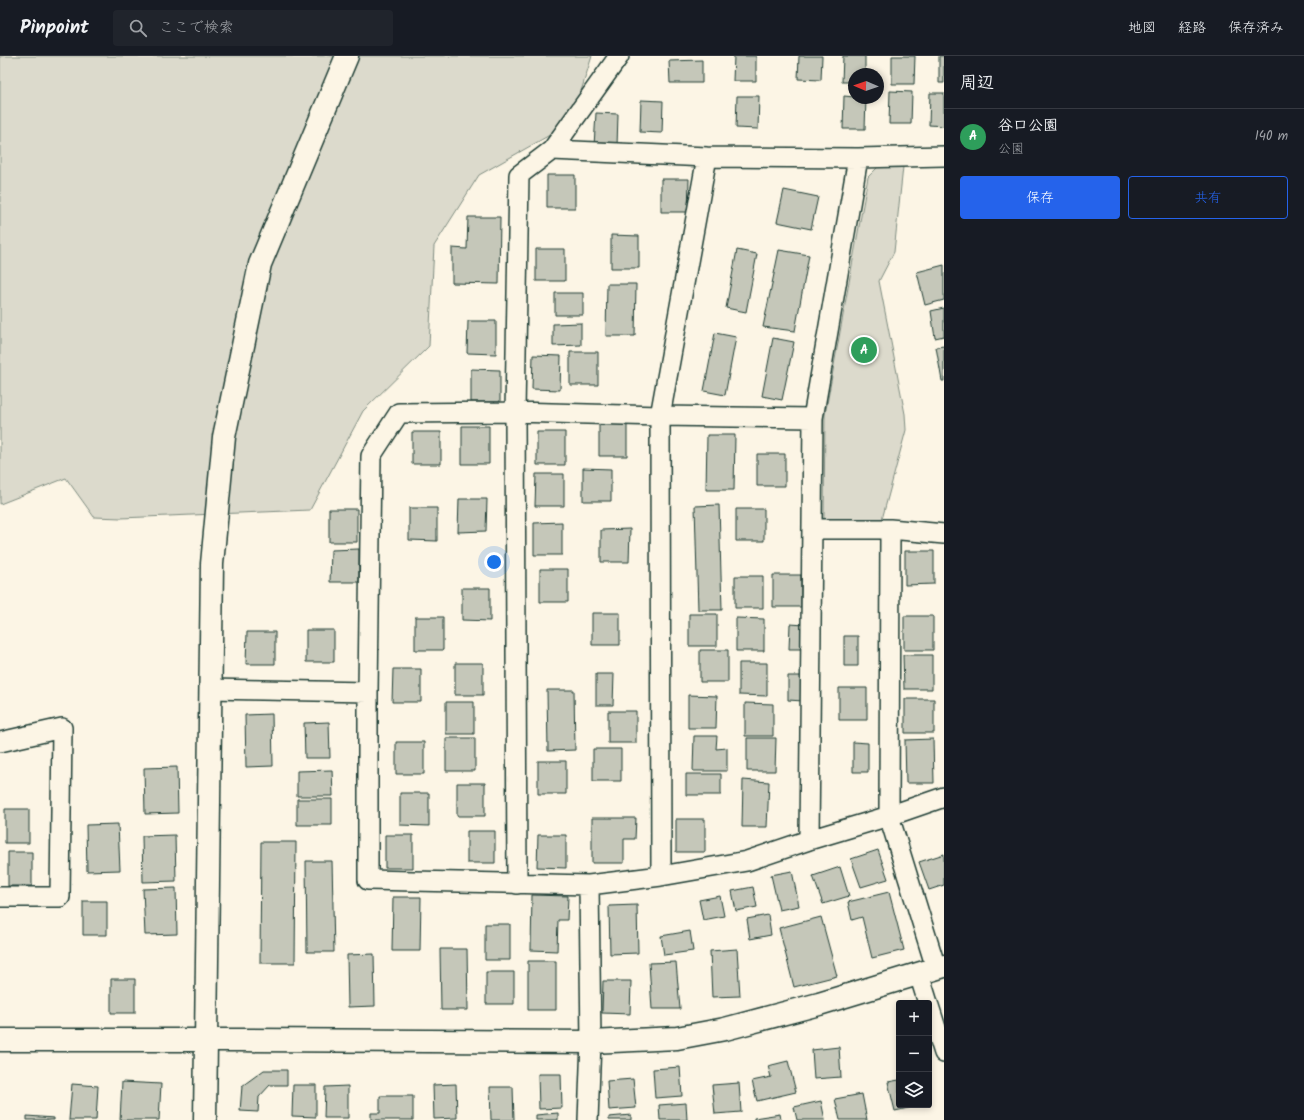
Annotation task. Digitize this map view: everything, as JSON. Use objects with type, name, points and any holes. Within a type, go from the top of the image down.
[{"type":"street","points":[[205,1120],[212,564],[224,437],[260,264],[347,56]]},
{"type":"street","points":[[517,884],[515,412],[519,175],[552,150],[619,56]]},
{"type":"street","points":[[552,150],[707,157],[858,158],[944,156]]},
{"type":"street","points":[[661,876],[660,416],[707,157]]},
{"type":"street","points":[[809,840],[813,418],[858,158]]},
{"type":"street","points":[[813,418],[515,412],[399,413],[371,456],[368,692],[368,880],[589,885],[661,876],[747,862],[809,840],[889,816],[944,797]]},
{"type":"street","points":[[812,529],[890,529],[944,534]]},
{"type":"street","points":[[890,529],[889,816],[933,969],[929,1000]]},
{"type":"street","points":[[210,689],[368,692]]},
{"type":"street","points":[[0,742],[62,728],[60,897],[0,897]]},
{"type":"street","points":[[588,1120],[591,1042],[589,885]]},
{"type":"street","points":[[0,1040],[591,1042],[677,1038],[724,1029],[819,1004],[933,969]]},
{"type":"street","points":[[932,1014],[944,1053]]},
{"type":"shaded area","points":[[0,56],[592,56],[571,123],[479,175],[434,246],[429,346],[363,411],[310,510],[121,518],[94,517],[66,478],[0,504]]},
{"type":"shaded area","points":[[879,166],[903,167],[894,252],[879,281],[905,414],[906,430],[881,523],[824,520],[825,415],[868,177]]},
{"type":"building","points":[[734,56],[756,56],[756,81],[733,81]]},
{"type":"building","points":[[799,56],[822,56],[821,80],[798,79]]},
{"type":"building","points":[[843,56],[865,56],[865,68],[848,68],[848,82],[842,82]]},
{"type":"building","points":[[892,56],[915,56],[914,84],[892,84]]},
{"type":"building","points":[[939,56],[944,56],[944,83],[939,83]]},
{"type":"building","points":[[702,60],[702,83],[670,83],[669,61]]},
{"type":"building","points":[[890,91],[912,92],[911,124],[889,124]]},
{"type":"building","points":[[930,93],[944,93],[944,126],[929,125]]},
{"type":"building","points":[[737,96],[759,96],[758,129],[736,128]]},
{"type":"building","points":[[844,96],[848,96],[848,104],[866,104],[865,129],[843,129]]},
{"type":"building","points":[[641,100],[663,101],[662,133],[640,132]]},
{"type":"building","points":[[596,113],[618,114],[617,146],[594,146]]},
{"type":"building","points":[[547,175],[575,175],[575,208],[547,208]]},
{"type":"building","points":[[661,179],[689,179],[688,212],[661,212]]},
{"type":"building","points":[[784,190],[818,197],[811,229],[777,222]]},
{"type":"building","points":[[468,217],[500,217],[499,284],[452,283],[452,248],[467,249]]},
{"type":"building","points":[[611,235],[639,236],[639,268],[611,268]]},
{"type":"building","points":[[536,249],[565,249],[565,281],[536,281]]},
{"type":"building","points":[[737,250],[757,254],[746,312],[726,308]]},
{"type":"building","points":[[779,250],[809,255],[795,331],[763,327]]},
{"type":"building","points":[[944,265],[944,300],[925,305],[917,272]]},
{"type":"building","points":[[607,284],[636,284],[635,336],[606,336]]},
{"type":"building","points":[[555,293],[583,293],[583,315],[555,315]]},
{"type":"building","points":[[944,308],[944,336],[935,338],[931,311]]},
{"type":"building","points":[[468,321],[496,321],[496,354],[467,353]]},
{"type":"building","points":[[581,323],[581,345],[553,346],[553,324]]},
{"type":"building","points":[[715,333],[736,337],[725,395],[704,391]]},
{"type":"building","points":[[773,338],[794,342],[782,400],[762,396]]},
{"type":"building","points":[[944,346],[944,381],[942,381],[936,347]]},
{"type":"building","points":[[570,352],[598,352],[598,385],[570,385]]},
{"type":"building","points":[[533,355],[561,356],[560,390],[532,389]]},
{"type":"building","points":[[471,369],[500,370],[500,402],[471,402]]},
{"type":"building","points":[[599,423],[627,424],[627,456],[599,456]]},
{"type":"building","points":[[462,426],[489,426],[489,464],[462,464]]},
{"type":"building","points":[[412,432],[441,432],[441,464],[412,464]]},
{"type":"building","points":[[537,432],[565,432],[565,465],[537,465]]},
{"type":"building","points":[[707,435],[735,435],[734,490],[706,490]]},
{"type":"building","points":[[757,454],[785,454],[785,486],[757,486]]},
{"type":"building","points":[[583,468],[611,469],[611,501],[583,501]]},
{"type":"building","points":[[536,474],[564,474],[564,506],[535,506]]},
{"type":"building","points":[[459,499],[487,499],[486,531],[458,532]]},
{"type":"building","points":[[719,505],[722,610],[698,610],[695,506]]},
{"type":"building","points":[[409,508],[437,508],[437,541],[409,540]]},
{"type":"building","points":[[329,509],[357,509],[357,542],[329,542]]},
{"type":"building","points":[[736,509],[764,509],[764,541],[736,541]]},
{"type":"building","points":[[562,522],[562,555],[534,555],[534,523]]},
{"type":"building","points":[[630,529],[629,562],[601,562],[601,530]]},
{"type":"building","points":[[359,549],[359,582],[330,582],[331,550]]},
{"type":"building","points":[[905,551],[934,551],[934,584],[905,585]]},
{"type":"building","points":[[540,569],[568,569],[568,602],[540,602]]},
{"type":"building","points":[[773,575],[801,575],[801,607],[773,607]]},
{"type":"building","points":[[735,576],[763,576],[763,608],[735,608]]},
{"type":"building","points":[[462,588],[490,588],[490,621],[462,620]]},
{"type":"building","points":[[592,613],[620,613],[620,645],[592,645]]},
{"type":"building","points":[[689,614],[717,614],[717,646],[689,646]]},
{"type":"building","points":[[904,616],[933,616],[933,650],[904,650]]},
{"type":"building","points":[[415,617],[443,617],[443,650],[415,650]]},
{"type":"building","points":[[736,618],[764,619],[764,651],[736,651]]},
{"type":"building","points":[[790,624],[805,625],[804,649],[789,649]]},
{"type":"building","points":[[306,630],[334,630],[334,662],[306,662]]},
{"type":"building","points":[[247,632],[275,632],[275,664],[246,664]]},
{"type":"building","points":[[844,636],[858,636],[858,666],[844,666]]},
{"type":"building","points":[[700,650],[728,650],[728,682],[700,682]]},
{"type":"building","points":[[903,655],[932,655],[932,689],[904,689]]},
{"type":"building","points":[[455,663],[483,663],[483,695],[455,695]]},
{"type":"building","points":[[739,663],[767,663],[767,696],[739,695]]},
{"type":"building","points":[[393,669],[421,669],[421,702],[392,702]]},
{"type":"building","points":[[596,674],[614,674],[613,705],[596,705]]},
{"type":"building","points":[[788,676],[803,676],[803,701],[788,700]]},
{"type":"building","points":[[839,688],[867,688],[867,720],[839,720]]},
{"type":"building","points":[[547,690],[574,690],[575,750],[548,751]]},
{"type":"building","points":[[688,695],[717,696],[716,728],[688,728]]},
{"type":"building","points":[[905,699],[934,699],[934,733],[905,733]]},
{"type":"building","points":[[446,702],[474,702],[474,734],[446,734]]},
{"type":"building","points":[[745,703],[773,704],[773,736],[745,736]]},
{"type":"building","points":[[608,711],[636,711],[636,743],[608,743]]},
{"type":"building","points":[[272,714],[273,766],[246,767],[245,715]]},
{"type":"building","points":[[329,722],[330,758],[305,758],[304,723]]},
{"type":"building","points":[[694,736],[717,736],[716,749],[727,748],[727,771],[693,771]]},
{"type":"building","points":[[446,738],[475,738],[475,771],[446,771]]},
{"type":"building","points":[[747,738],[776,738],[775,771],[747,771]]},
{"type":"building","points":[[933,739],[934,783],[906,783],[905,740]]},
{"type":"building","points":[[396,742],[424,742],[424,774],[396,774]]},
{"type":"building","points":[[853,742],[868,743],[868,772],[853,772]]},
{"type":"building","points":[[593,749],[621,749],[621,781],[593,781]]},
{"type":"building","points":[[538,761],[566,761],[566,794],[538,794]]},
{"type":"building","points":[[177,767],[178,813],[145,814],[144,768]]},
{"type":"building","points":[[332,770],[333,796],[297,796],[297,771]]},
{"type":"building","points":[[686,774],[721,774],[721,795],[686,795]]},
{"type":"building","points":[[743,780],[769,782],[767,827],[742,827]]},
{"type":"building","points":[[457,783],[485,783],[485,816],[457,816]]},
{"type":"building","points":[[400,793],[429,793],[429,826],[400,825]]},
{"type":"building","points":[[297,799],[332,799],[332,825],[297,825]]},
{"type":"building","points":[[5,809],[29,809],[29,843],[5,843]]},
{"type":"building","points":[[592,818],[636,818],[635,839],[624,839],[624,863],[592,863]]},
{"type":"building","points":[[676,819],[705,819],[705,852],[676,852]]},
{"type":"building","points":[[118,824],[120,870],[87,871],[86,825]]},
{"type":"building","points":[[467,831],[495,831],[495,863],[467,863]]},
{"type":"building","points":[[175,835],[176,881],[143,882],[142,836]]},
{"type":"building","points":[[385,835],[413,835],[413,868],[385,868]]},
{"type":"building","points":[[538,835],[566,835],[566,868],[537,867]]},
{"type":"building","points":[[261,842],[296,842],[295,963],[260,963]]},
{"type":"building","points":[[878,850],[888,879],[861,887],[851,859]]},
{"type":"building","points":[[8,852],[32,852],[32,886],[8,886]]},
{"type":"building","points":[[944,854],[944,885],[929,890],[919,862]]},
{"type":"building","points":[[306,861],[332,861],[334,952],[307,952]]},
{"type":"building","points":[[840,867],[849,896],[823,904],[813,876]]},
{"type":"building","points":[[792,871],[799,906],[779,910],[771,875]]},
{"type":"building","points":[[753,887],[757,907],[736,911],[732,891]]},
{"type":"building","points":[[176,888],[177,934],[145,935],[143,889]]},
{"type":"building","points":[[889,892],[904,950],[872,958],[862,917],[852,920],[848,902]]},
{"type":"building","points":[[532,895],[568,896],[567,920],[558,920],[557,951],[531,950]]},
{"type":"building","points":[[720,896],[724,916],[703,920],[699,900]]},
{"type":"building","points":[[393,897],[421,897],[420,951],[392,951]]},
{"type":"building","points":[[83,901],[107,901],[107,935],[83,935]]},
{"type":"building","points":[[637,905],[638,953],[610,954],[609,906]]},
{"type":"building","points":[[768,915],[771,935],[750,939],[747,919]]},
{"type":"building","points":[[821,917],[837,976],[794,987],[779,928]]},
{"type":"building","points":[[485,924],[510,924],[510,960],[485,960]]},
{"type":"building","points":[[690,931],[693,951],[664,955],[661,936]]},
{"type":"building","points":[[440,949],[467,949],[468,1010],[441,1010]]},
{"type":"building","points":[[737,949],[740,996],[712,997],[710,951]]},
{"type":"building","points":[[374,954],[375,1006],[348,1007],[347,955]]},
{"type":"building","points":[[528,961],[556,961],[556,1010],[528,1010]]},
{"type":"building","points":[[676,962],[680,1009],[652,1009],[649,963]]},
{"type":"building","points":[[486,972],[514,972],[514,1004],[486,1004]]},
{"type":"building","points":[[111,979],[135,979],[135,1013],[111,1013]]},
{"type":"building","points":[[603,981],[631,981],[630,1014],[602,1013]]},
{"type":"building","points":[[839,1047],[841,1077],[814,1079],[812,1050]]},
{"type":"building","points":[[788,1061],[796,1092],[757,1101],[752,1081],[771,1077],[768,1066]]},
{"type":"building","points":[[680,1067],[682,1096],[655,1098],[653,1069]]},
{"type":"building","points":[[264,1070],[287,1070],[287,1085],[270,1085],[259,1097],[258,1112],[240,1111],[242,1086]]},
{"type":"building","points":[[538,1074],[561,1074],[562,1108],[539,1109]]},
{"type":"building","points":[[633,1079],[636,1108],[609,1110],[607,1081]]},
{"type":"building","points":[[896,1081],[896,1108],[908,1108],[895,1111],[888,1082]]},
{"type":"building","points":[[122,1082],[161,1084],[159,1120],[120,1120]]},
{"type":"building","points":[[739,1083],[741,1112],[715,1114],[712,1085]]},
{"type":"building","points":[[72,1084],[98,1086],[96,1120],[69,1120]]},
{"type":"building","points":[[456,1084],[457,1118],[434,1119],[433,1085]]},
{"type":"building","points":[[293,1085],[316,1085],[316,1117],[292,1116]]},
{"type":"building","points":[[348,1086],[348,1118],[324,1118],[325,1087]]},
{"type":"building","points":[[490,1087],[513,1087],[514,1120],[491,1120]]},
{"type":"building","points":[[862,1094],[867,1120],[840,1120],[835,1099]]},
{"type":"building","points":[[380,1096],[413,1096],[413,1120],[371,1120],[371,1113],[380,1113]]},
{"type":"building","points":[[821,1101],[825,1120],[797,1120],[794,1107]]},
{"type":"building","points":[[686,1103],[687,1120],[660,1120],[659,1105]]},
{"type":"building","points":[[558,1113],[558,1120],[536,1120],[536,1115]]},
{"type":"building","points":[[780,1114],[781,1120],[754,1120],[754,1118]]},
{"type":"building","points":[[631,1115],[631,1120],[609,1120],[609,1117]]},
{"type":"building","points":[[27,1116],[54,1118],[54,1120],[27,1120]]},
{"type":"place","name":"谷口公園","points":[[864,350]]}]
